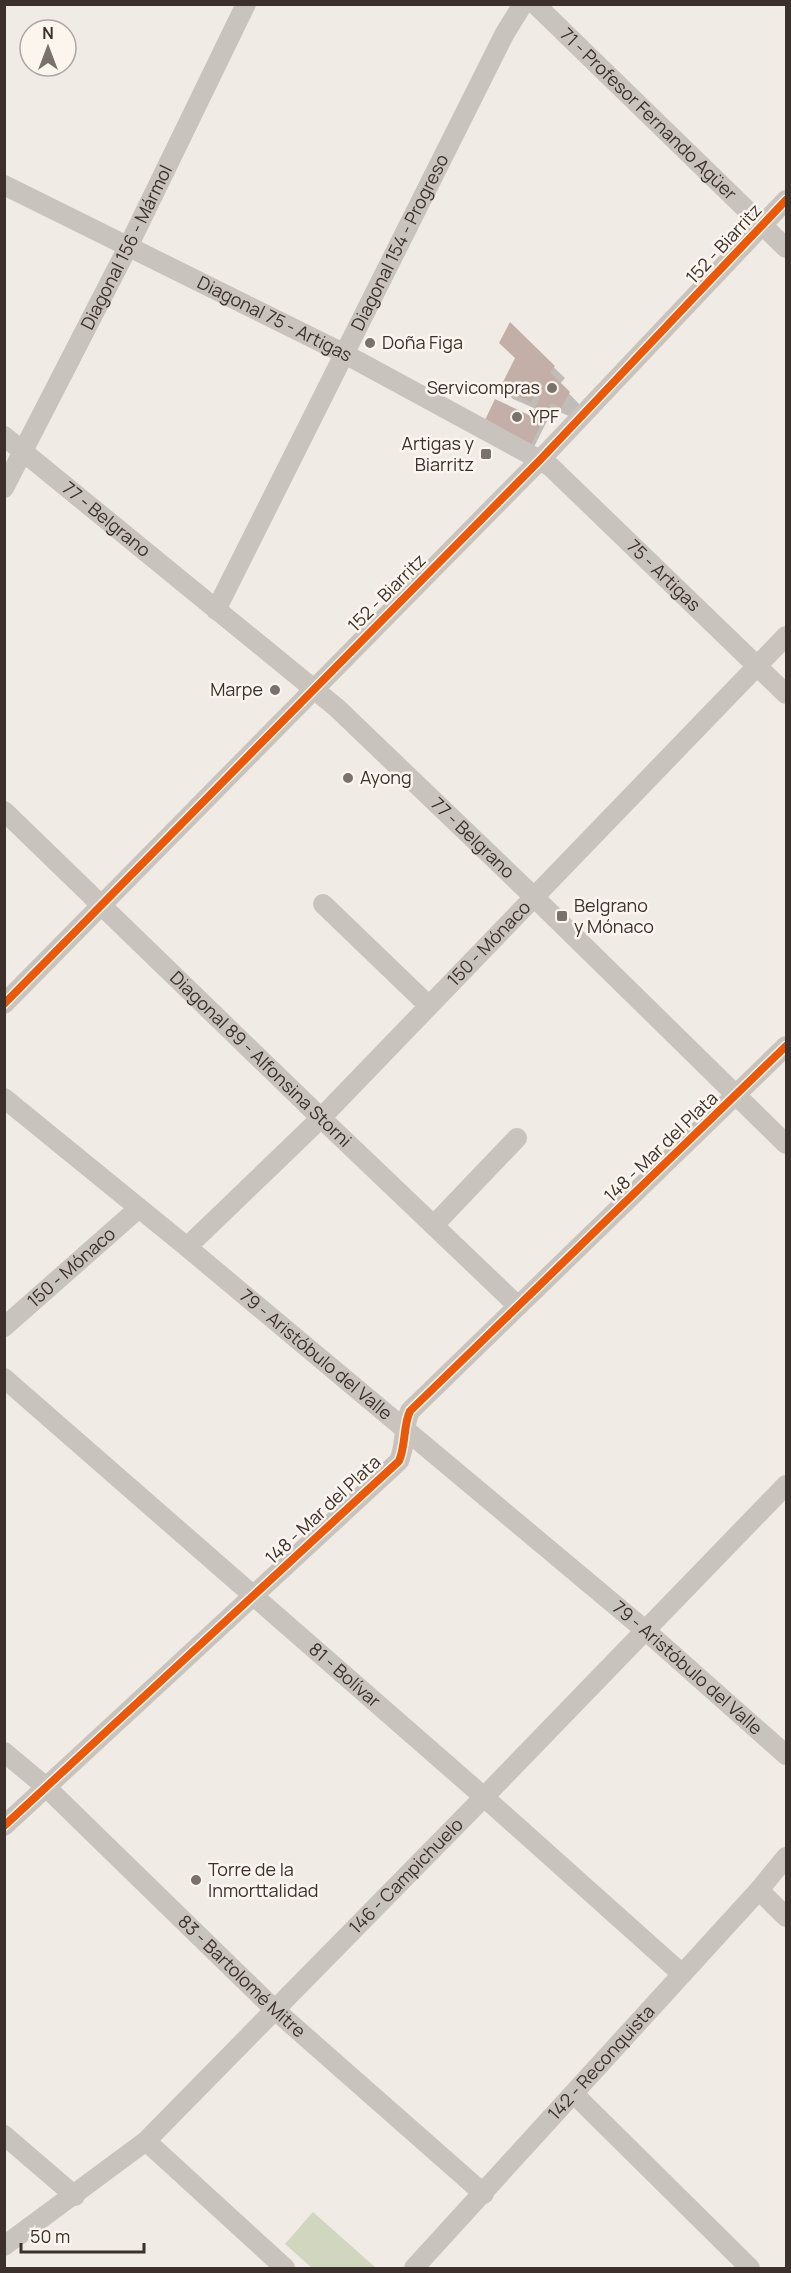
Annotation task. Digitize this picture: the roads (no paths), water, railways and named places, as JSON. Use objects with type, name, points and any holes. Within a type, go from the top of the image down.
[{"type":"street","name":"Diagonal 156 - Mármol","points":[[4,488],[128,247],[246,4]]},
{"type":"street","name":"Diagonal 154 - Progreso","points":[[216,610],[505,33],[523,4]]},
{"type":"street","name":"71 - Profesor Fernando Agüer","points":[[535,4],[786,248]]},
{"type":"street","name":"Diagonal 75 - Artigas","points":[[4,185],[343,353],[540,460]]},
{"type":"street","name":"152 - Biarritz","points":[[4,1005],[540,460],[786,200]]},
{"type":"street","name":"77 - Belgrano","points":[[4,436],[314,688],[534,897],[786,1144]]},
{"type":"street","name":"75 - Artigas","points":[[540,460],[551,467],[786,694]]},
{"type":"street","name":"150 - Mónaco","points":[[187,1247],[321,1118],[786,636]]},
{"type":"street","name":"Diagonal 89 - Alfonsina Storni","points":[[4,811],[518,1306]]},
{"type":"street","points":[[323,904],[428,1005]]},
{"type":"street","name":"148 - Mar del Plata","points":[[4,1826],[399,1461],[410,1411],[786,1046]]},
{"type":"street","name":"79 - Aristóbulo del Valle","points":[[4,1098],[187,1247],[645,1630],[786,1755]]},
{"type":"street","points":[[434,1226],[517,1138]]},
{"type":"street","name":"150 - Mónaco","points":[[4,1327],[139,1208]]},
{"type":"street","name":"81 - Bolívar","points":[[4,1378],[484,1797],[682,1974]]},
{"type":"street","name":"146 - Campichuelo","points":[[4,2246],[75,2196],[146,2141],[786,1485]]},
{"type":"street","name":"83 - Bartolomé Mitre","points":[[4,1752],[46,1787],[275,2010],[484,2194]]},
{"type":"street","name":"142 - Reconquista","points":[[414,2268],[484,2194],[759,1890],[786,1857]]},
{"type":"street","points":[[759,1890],[786,1917]]},
{"type":"street","points":[[574,2094],[750,2268]]},
{"type":"street","points":[[4,2135],[75,2196]]},
{"type":"street","points":[[146,2141],[285,2268]]},
{"type":"place","name":"Doña Figa","points":[[370,343]]},
{"type":"place","name":"Servicompras","points":[[552,388]]},
{"type":"place","name":"YPF","points":[[517,417]]},
{"type":"place","name":"Artigas y Biarritz","points":[[486,454]]},
{"type":"place","name":"Marpe","points":[[275,690]]},
{"type":"place","name":"Ayong","points":[[348,778]]},
{"type":"place","name":"Belgrano y Mónaco","points":[[562,916]]},
{"type":"place","name":"Torre de la Inmorttalidad","points":[[196,1880]]}]
